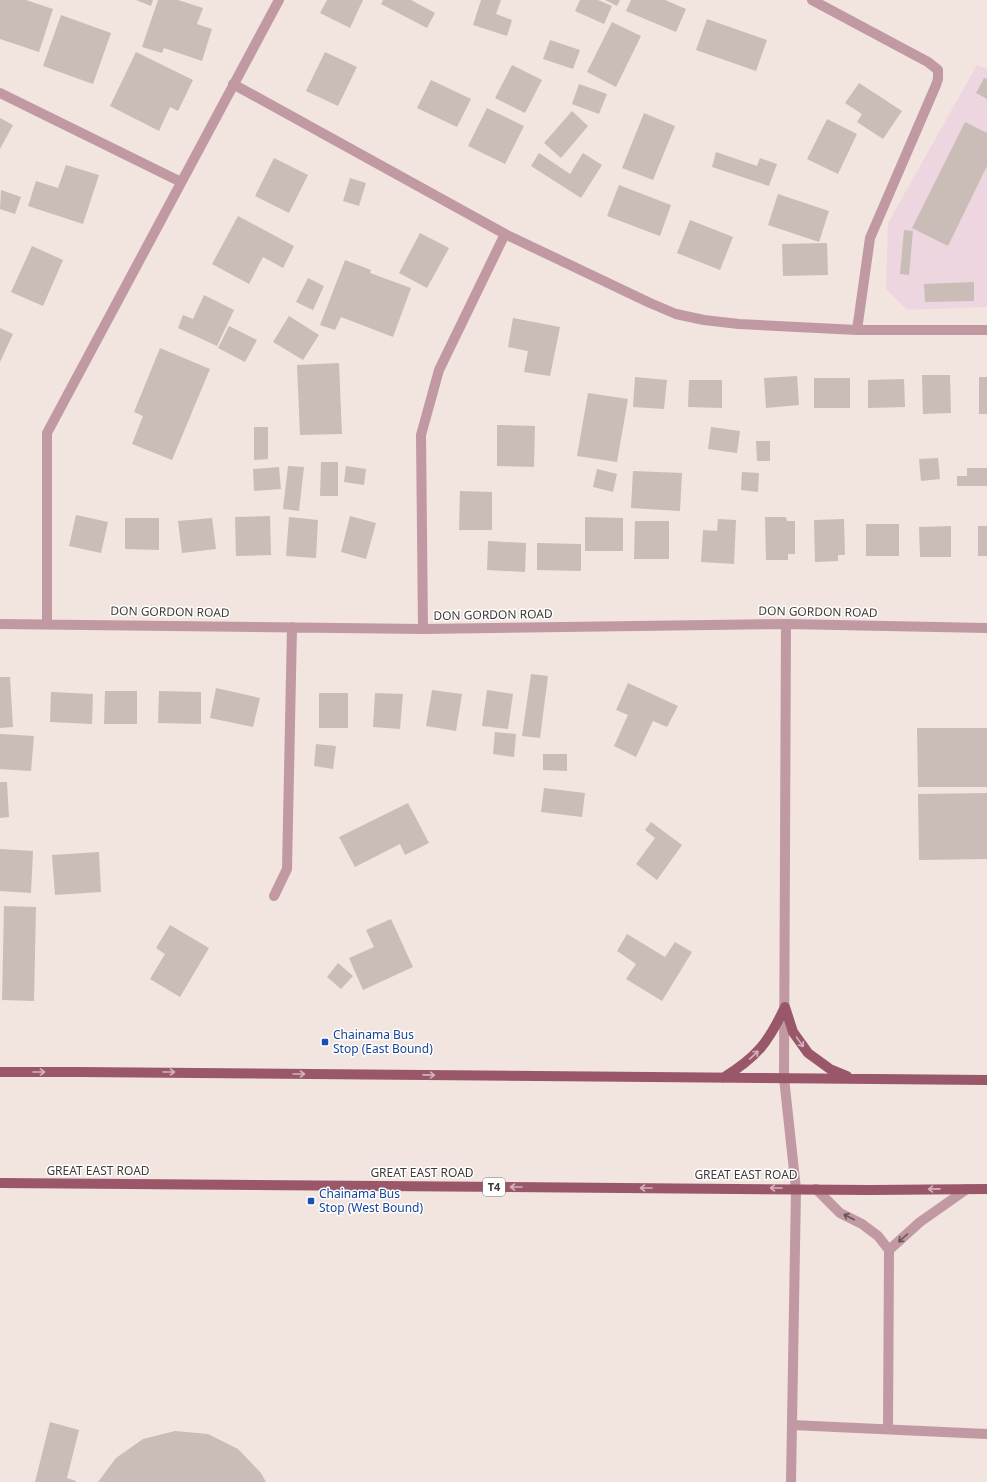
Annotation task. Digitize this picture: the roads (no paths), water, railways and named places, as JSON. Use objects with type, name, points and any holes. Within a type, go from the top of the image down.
[{"type":"main road","points":[[723,1078],[743,1065],[762,1048],[775,1029],[785,1007]]},
{"type":"main road","points":[[785,1007],[793,1032],[808,1053],[830,1069],[855,1078]]},
{"type":"main road","points":[[0,1072],[987,1080]]},
{"type":"main road","name":"GREAT EAST ROAD","points":[[0,1183],[796,1188],[870,1190],[987,1189]]},
{"type":"street","points":[[47,624],[47,433],[278,0]]},
{"type":"street","points":[[812,0],[928,62],[938,70],[936,85],[870,238],[857,330]]},
{"type":"street","points":[[234,84],[505,234],[676,314],[704,320],[739,324],[857,330],[987,330]]},
{"type":"street","points":[[0,93],[181,182]]},
{"type":"street","points":[[423,629],[421,435],[439,370],[505,234]]},
{"type":"street","name":"DON GORDON ROAD","points":[[0,624],[423,629],[786,624],[987,628]]},
{"type":"street","points":[[786,624],[784,1078],[796,1188],[791,1482]]},
{"type":"street","points":[[274,896],[287,869],[292,627]]},
{"type":"street","points":[[816,1189],[840,1213],[862,1224],[878,1236],[890,1250],[888,1429]]},
{"type":"street","points":[[890,1250],[920,1222],[967,1189]]},
{"type":"street","points":[[792,1425],[987,1434]]},
{"type":"place","name":"Chainama Bus Stop (East Bound)","points":[[325,1042]]},
{"type":"place","name":"Chainama Bus Stop (West Bound)","points":[[311,1201]]}]
